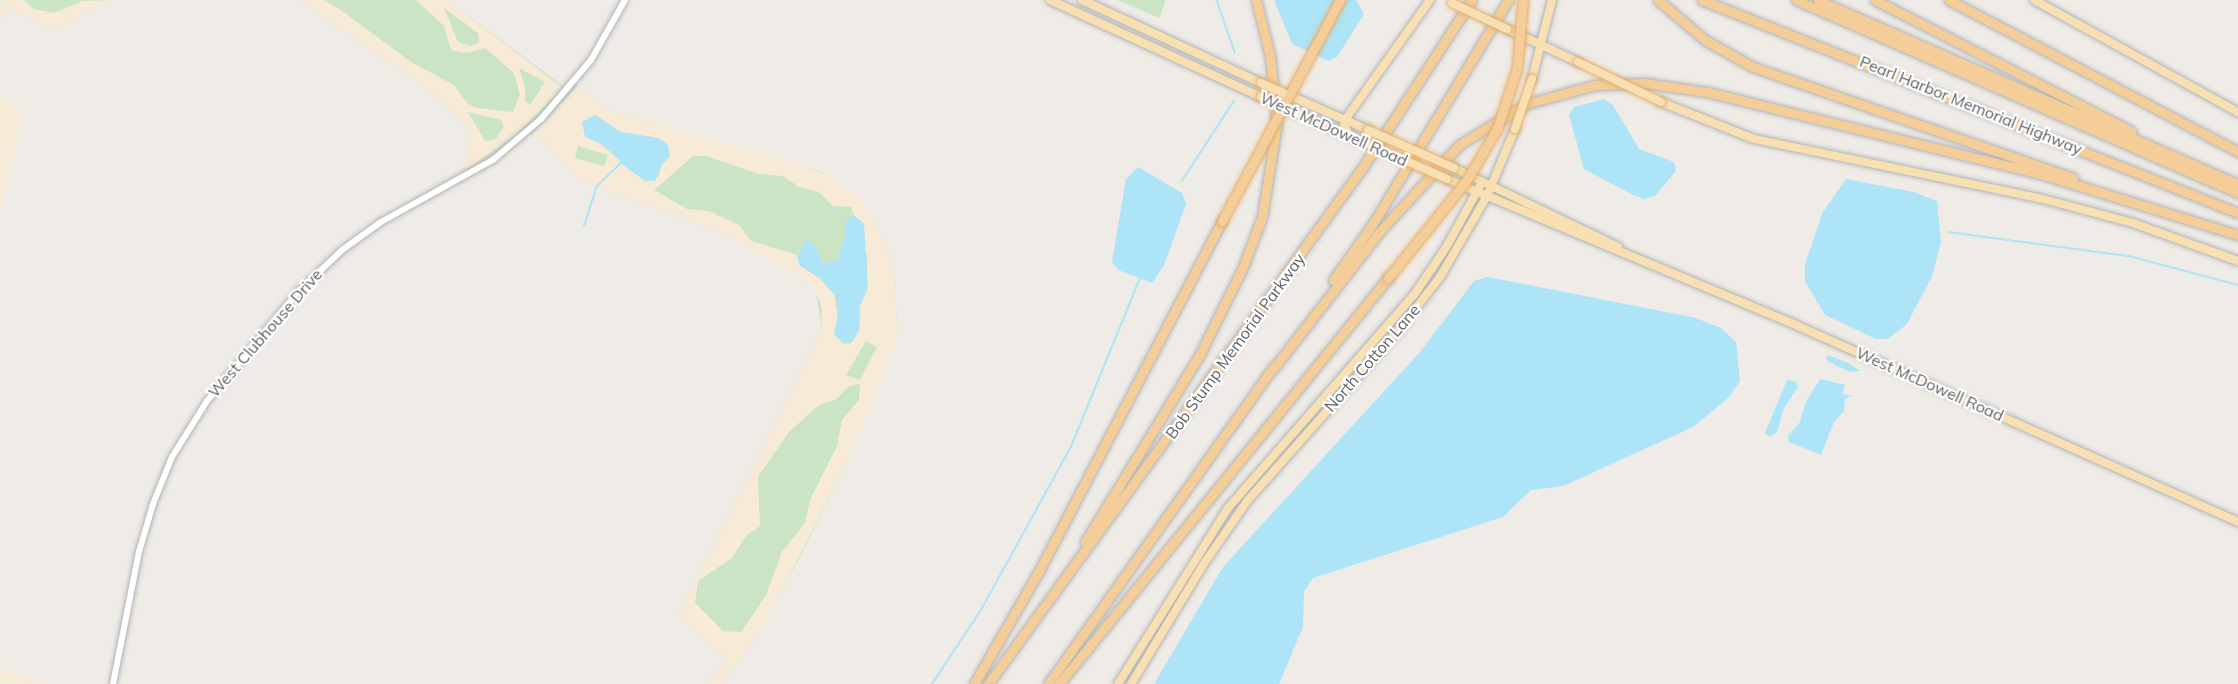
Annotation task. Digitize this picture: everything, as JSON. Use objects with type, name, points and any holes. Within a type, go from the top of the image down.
[{"type":"highway","points":[[1045,602],[1168,410],[1211,332],[1256,236],[1270,181],[1277,122],[1270,56],[1256,0]]},
{"type":"highway","points":[[974,684],[1040,569],[1340,0]]},
{"type":"highway","name":"Bob Stump Memorial Parkway","points":[[988,684],[1045,602],[1142,476],[1363,167],[1472,0]]},
{"type":"highway","points":[[1048,684],[1273,369],[1372,225],[1508,0]]},
{"type":"highway","points":[[1059,684],[1466,181],[1497,129],[1517,68],[1523,0]]},
{"type":"highway","points":[[1658,0],[1692,30],[1733,57],[1766,72],[2238,235]]},
{"type":"highway","name":"Pearl Harbor Memorial Highway","points":[[1702,0],[2238,213]]},
{"type":"highway","points":[[1796,0],[2238,193]]},
{"type":"highway","name":"Pearl Harbor Memorial Highway","points":[[1818,0],[2238,184]]},
{"type":"highway","points":[[1875,0],[2178,157]]},
{"type":"highway","points":[[1948,0],[2238,152]]},
{"type":"highway","points":[[1273,369],[1374,238],[1450,152],[1509,112],[1578,88],[1631,82],[1696,89],[2041,174],[2172,213]]},
{"type":"main road","name":"West McDowell Road","points":[[1050,0],[1287,109],[1602,246],[1621,250],[2238,522]]},
{"type":"main road","name":"West McDowell Road","points":[[1082,0],[1260,83],[1454,168],[1605,238],[1621,250]]},
{"type":"main road","points":[[1351,137],[1344,126],[1345,120],[1430,0]]},
{"type":"main road","name":"North Cotton Lane","points":[[1131,684],[1233,520],[1413,313],[1453,258],[1492,187],[1515,129],[1532,79],[1552,0]]},
{"type":"main road","points":[[2034,0],[2238,112]]},
{"type":"main road","points":[[1449,1],[1661,102],[1754,139],[2039,198],[2133,223],[2238,261]]},
{"type":"main road","name":"North Cotton Lane","points":[[1118,684],[1228,508],[1414,295],[1482,182]]},
{"type":"street","name":"West Clubhouse Drive","points":[[113,684],[139,552],[153,504],[172,458],[207,400],[299,291],[342,250],[381,222],[494,159],[541,119],[582,72],[625,0]]},
{"type":"green space","points":[[4,0],[112,0],[53,31],[10,7],[0,19],[0,6]]},
{"type":"green space","points":[[298,0],[447,0],[568,90],[574,83],[611,111],[817,170],[843,185],[874,217],[895,269],[897,337],[844,468],[797,562],[752,644],[721,684],[705,684],[727,660],[678,615],[822,329],[816,293],[807,281],[785,266],[725,234],[591,185],[573,175],[544,141],[527,132],[467,175],[464,171],[470,128],[423,85]]},
{"type":"green space","points":[[1118,0],[1166,0],[1159,18]]},
{"type":"sand","points":[[4,0],[24,0],[34,9],[54,13],[82,1],[112,0],[53,31],[10,7],[0,19],[0,6]]},
{"type":"sand","points":[[298,0],[324,0],[338,8],[411,62],[454,85],[467,103],[476,108],[513,112],[520,95],[514,73],[485,48],[467,53],[451,50],[444,26],[416,0],[447,0],[563,88],[514,136],[464,171],[470,128],[423,85]],"holes":[[[444,8],[478,33],[479,43],[470,46],[458,42]],[[519,68],[545,82],[530,105],[525,102],[525,86]],[[468,112],[501,120],[504,126],[496,139],[485,141]]]},
{"type":"sand","points":[[578,86],[611,111],[800,164],[834,178],[860,198],[874,217],[895,269],[897,337],[882,379],[844,468],[773,607],[752,644],[721,684],[705,684],[727,660],[678,615],[822,329],[821,303],[807,281],[725,234],[591,185],[573,175],[544,141],[531,135]],"holes":[[[595,115],[621,132],[658,138],[668,145],[658,177],[643,179],[599,143]],[[578,146],[608,155],[604,166],[575,158]],[[693,156],[706,156],[759,174],[783,176],[799,187],[819,192],[833,206],[851,207],[867,256],[867,290],[860,304],[860,326],[853,341],[849,344],[838,317],[834,294],[798,255],[751,241],[739,225],[709,211],[687,209],[654,190]],[[866,341],[877,347],[860,380],[846,375]],[[860,384],[859,400],[842,420],[837,446],[810,500],[805,523],[782,552],[766,595],[741,632],[723,631],[695,603],[698,581],[732,558],[746,536],[760,526],[758,477],[789,432],[819,405],[837,399],[849,386]]]},
{"type":"sand","points":[[0,95],[23,111],[0,213]]},
{"type":"sand","points":[[0,668],[10,671],[48,684],[0,682]]},
{"type":"water","points":[[1274,0],[1356,0],[1364,14],[1337,57],[1329,61],[1292,44]]},
{"type":"water","points":[[1604,99],[1613,105],[1639,149],[1674,162],[1676,171],[1655,196],[1644,199],[1633,195],[1584,169],[1569,115],[1574,107]]},
{"type":"water","points":[[595,115],[621,132],[658,138],[668,145],[670,157],[660,166],[655,181],[645,181],[623,165],[606,146],[585,137],[582,122]]},
{"type":"water","points":[[1138,167],[1182,193],[1186,204],[1164,265],[1152,283],[1118,270],[1112,262],[1126,179]]},
{"type":"water","points":[[1846,179],[1914,192],[1937,201],[1941,242],[1932,276],[1907,324],[1888,339],[1876,339],[1825,315],[1805,281],[1805,264],[1823,212]]},
{"type":"water","points":[[854,215],[864,224],[868,286],[859,309],[859,330],[853,341],[844,344],[834,334],[839,308],[834,294],[821,279],[800,266],[797,258],[806,240],[813,243],[823,263],[838,261],[845,235],[845,220]]},
{"type":"water","points":[[1488,277],[1696,318],[1721,328],[1736,342],[1740,381],[1728,398],[1693,427],[1563,486],[1531,490],[1503,517],[1313,578],[1304,592],[1303,627],[1279,684],[1154,684],[1223,567],[1420,352],[1474,281]]},
{"type":"water","points":[[1828,355],[1860,371],[1850,372],[1833,364],[1825,359]]},
{"type":"water","points":[[1820,379],[1845,385],[1842,394],[1853,396],[1845,399],[1844,411],[1834,422],[1821,455],[1789,442],[1788,435],[1799,424],[1806,402]]},
{"type":"water","points":[[1787,380],[1795,381],[1798,387],[1784,408],[1777,432],[1770,437],[1765,433]]},
{"type":"waterway","points":[[1217,0],[1235,52]]},
{"type":"waterway","points":[[1182,181],[1234,101]]},
{"type":"waterway","points":[[584,226],[597,186],[621,163]]},
{"type":"waterway","points":[[1948,232],[2129,256],[2238,285]]},
{"type":"waterway","points":[[932,684],[981,610],[1070,449],[1140,278]]}]
